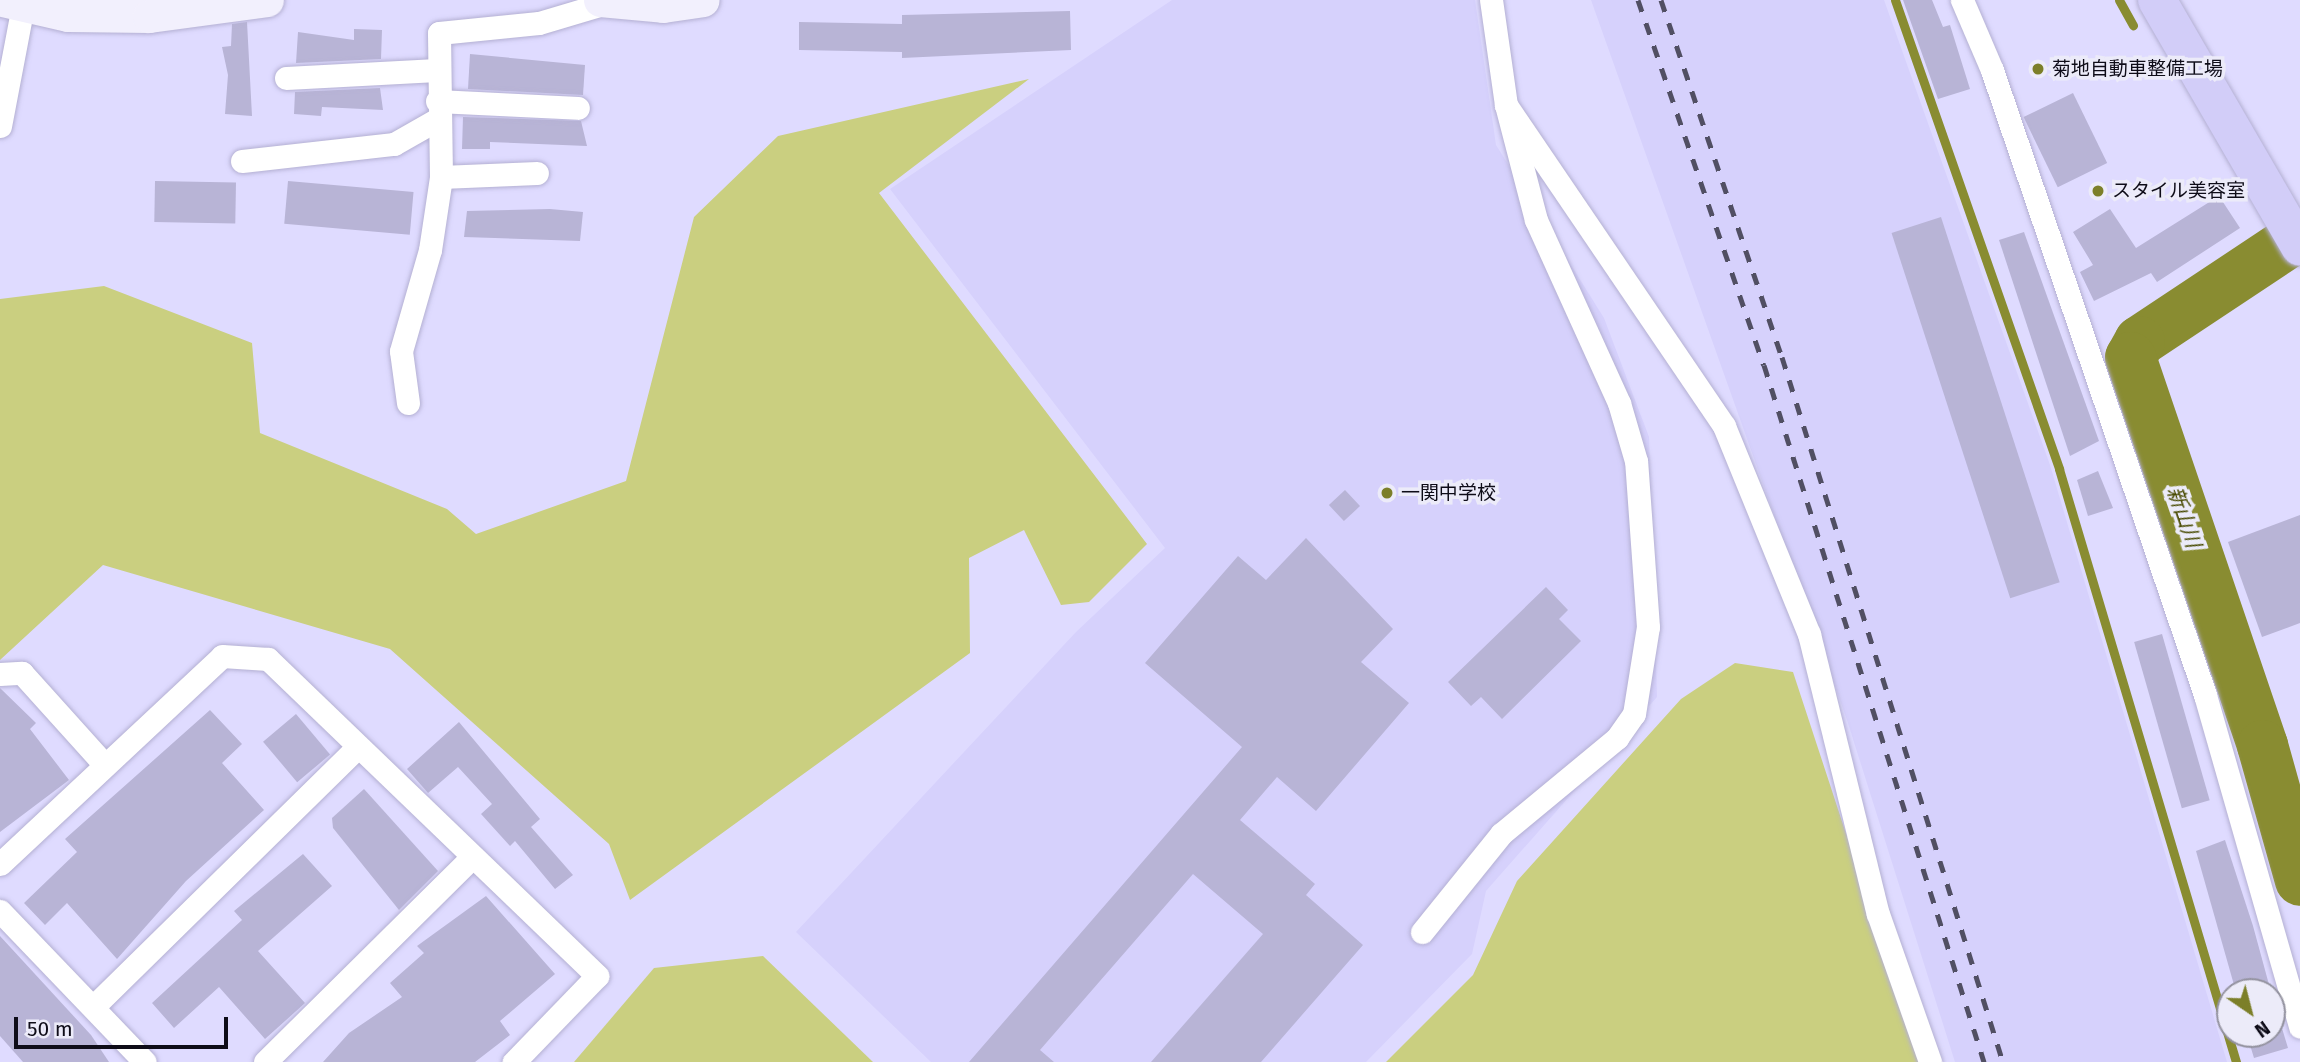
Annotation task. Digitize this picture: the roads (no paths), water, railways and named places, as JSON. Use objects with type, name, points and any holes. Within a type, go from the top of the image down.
[{"type":"highway","points":[[2157,0],[2292,233]]},
{"type":"street","points":[[0,126],[13,2],[68,15],[149,16],[267,0]]},
{"type":"street","points":[[408,403],[401,351],[430,250],[441,177],[436,111],[439,33],[539,23],[607,1],[663,6],[703,0]]},
{"type":"street","points":[[1422,932],[1502,834],[1617,738],[1634,714],[1645,663],[1636,461],[1619,403],[1536,220],[1506,105],[1491,0]]},
{"type":"street","points":[[1962,0],[1992,70],[2204,695],[2300,1027]]},
{"type":"street","points":[[286,78],[438,70]]},
{"type":"street","points":[[1506,105],[1729,439],[1809,635],[1878,914],[1930,1062]]},
{"type":"street","points":[[242,161],[394,144],[436,111],[578,108]]},
{"type":"street","points":[[441,177],[537,173]]},
{"type":"street","points":[[0,864],[103,763],[222,656],[268,659],[471,858],[597,976],[514,1062]]},
{"type":"street","points":[[0,674],[22,673],[103,763]]},
{"type":"street","points":[[93,1007],[358,747]]},
{"type":"street","points":[[265,1062],[471,858]]},
{"type":"street","points":[[0,911],[145,1062]]},
{"type":"waterway","points":[[1895,0],[2059,469],[2236,1062]]},
{"type":"waterway","points":[[2119,0],[2133,25]]},
{"type":"waterway","name":"新山川","points":[[2300,234],[2139,341],[2130,357],[2262,745],[2300,880]]},
{"type":"railway","points":[[1638,0],[1764,365],[1984,1062]]},
{"type":"railway","points":[[1661,0],[1782,357],[2003,1062]]},
{"type":"place","name":"菊地自動車整備工場","points":[[2038,69]]},
{"type":"place","name":"スタイル美容室","points":[[2098,191]]},
{"type":"place","name":"一関中学校","points":[[1387,493]]}]
